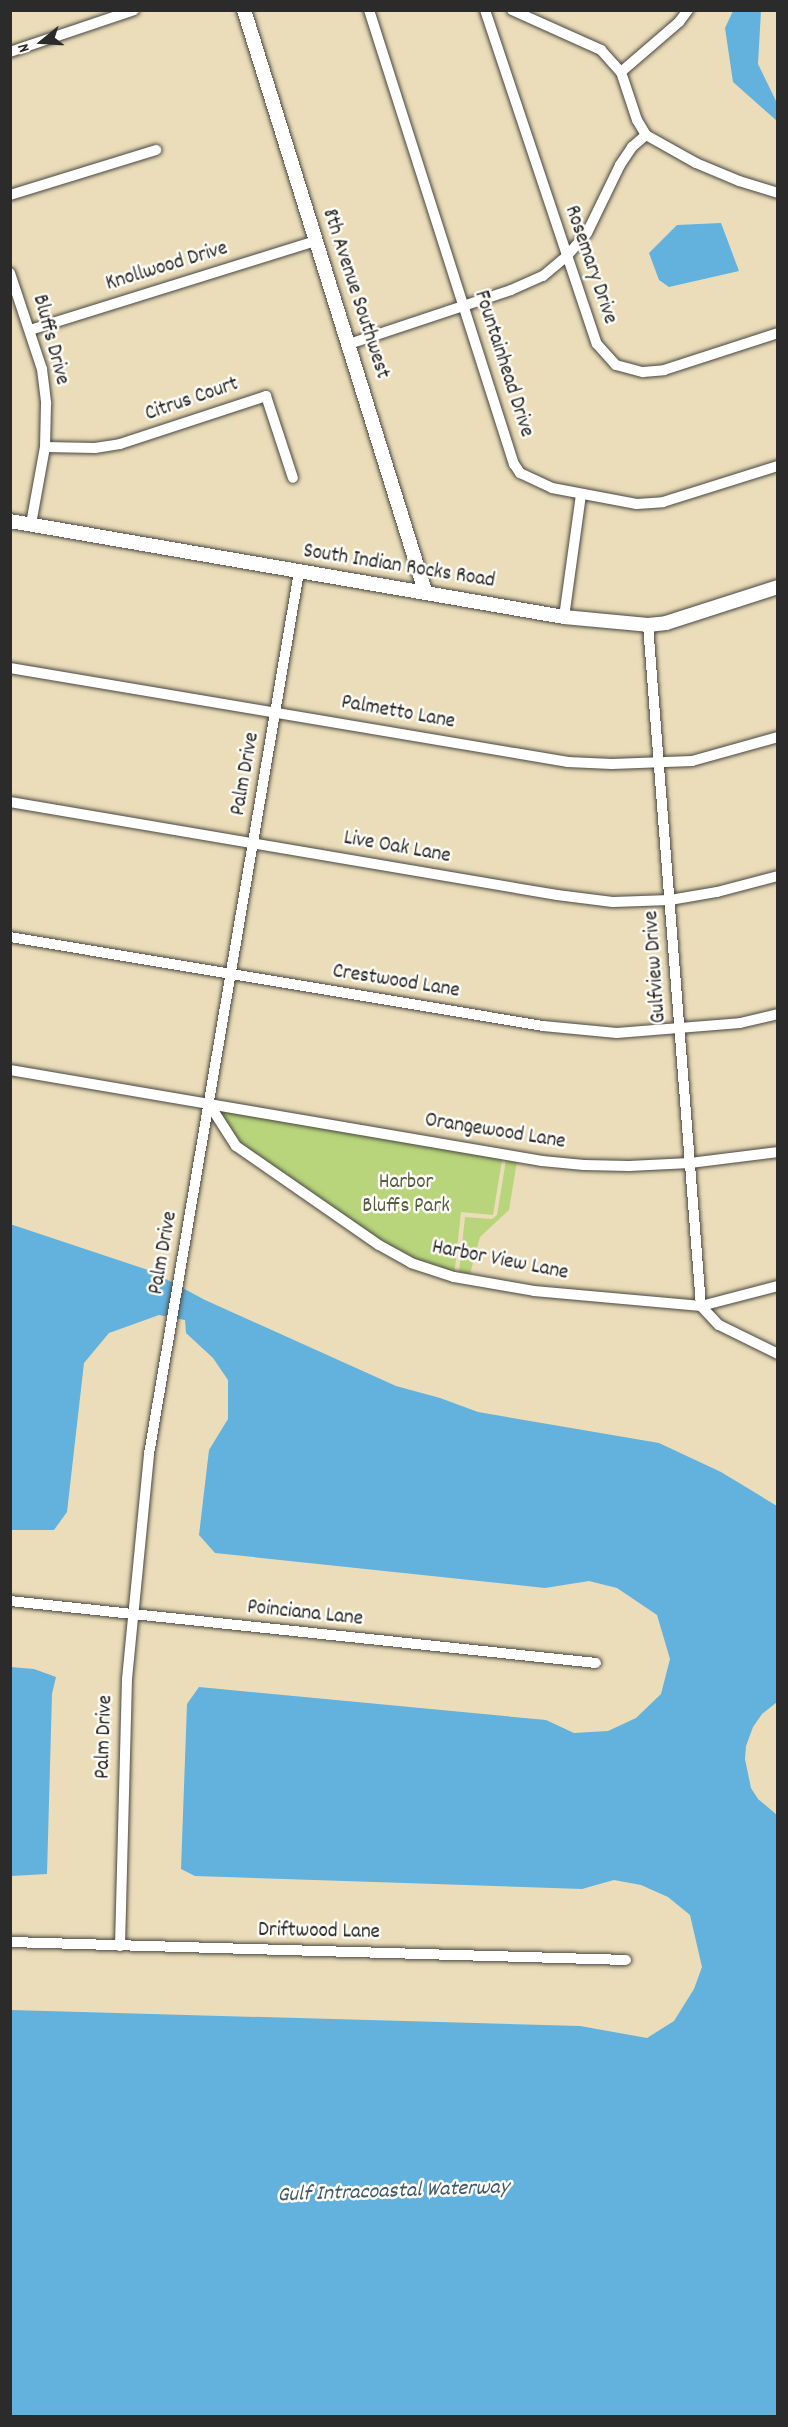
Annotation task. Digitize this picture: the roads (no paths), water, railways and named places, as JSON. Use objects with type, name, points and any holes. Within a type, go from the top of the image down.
[{"type":"street","points":[[10,52],[134,10]]},
{"type":"street","name":"8th Avenue Southwest","points":[[244,10],[425,591]]},
{"type":"street","name":"Fountainhead Drive","points":[[369,10],[514,464],[520,473],[540,484],[637,504],[663,502],[777,466]]},
{"type":"street","name":"Rosemary Drive","points":[[486,10],[566,257],[597,344],[616,365],[629,370],[664,370],[777,333]]},
{"type":"street","points":[[512,10],[601,50],[621,72],[637,120],[646,135],[696,163],[739,181],[777,193]]},
{"type":"street","points":[[621,72],[679,22],[688,10]]},
{"type":"street","points":[[349,344],[464,306],[543,276],[566,257],[587,233],[620,165],[646,135]]},
{"type":"street","points":[[10,195],[156,150]]},
{"type":"street","name":"Knollwood Drive","points":[[30,330],[316,241]]},
{"type":"street","name":"Bluffs Drive","points":[[10,273],[42,369],[46,404],[45,447],[31,524]]},
{"type":"street","name":"Citrus Court","points":[[45,447],[95,448],[120,444],[266,396],[293,478]]},
{"type":"street","points":[[564,616],[581,494]]},
{"type":"street","name":"South Indian Rocks Road","points":[[10,520],[299,572],[425,591],[564,616],[648,626],[666,623],[777,587]]},
{"type":"street","name":"Palm Drive","points":[[120,1946],[123,1764],[132,1615],[149,1454],[299,572]]},
{"type":"street","name":"Gulfview Drive","points":[[648,626],[701,1306]]},
{"type":"street","name":"Palmetto Lane","points":[[10,668],[568,762],[660,764],[693,761],[777,737]]},
{"type":"street","name":"Live Oak Lane","points":[[10,802],[557,895],[613,902],[670,900],[717,892],[777,876]]},
{"type":"street","name":"Crestwood Lane","points":[[10,937],[543,1026],[617,1033],[740,1023],[777,1014]]},
{"type":"street","points":[[10,1070],[209,1104]]},
{"type":"street","name":"Orangewood Lane","points":[[209,1104],[542,1161],[629,1166],[690,1163],[777,1152]]},
{"type":"street","name":"Harbor View Lane","points":[[209,1104],[236,1146],[379,1245],[411,1263],[454,1276],[534,1291],[701,1306],[777,1287]]},
{"type":"street","points":[[701,1306],[719,1325],[777,1354]]},
{"type":"street","name":"Poinciana Lane","points":[[10,1601],[597,1663]]},
{"type":"street","name":"Driftwood Lane","points":[[10,1942],[626,1960]]},
{"type":"water","points":[[733,11],[761,11],[758,64],[777,103],[777,121],[733,82],[725,28]]},
{"type":"water","points":[[721,223],[739,271],[669,287],[659,280],[649,253],[677,225]]},
{"type":"water","name":"Gulf Intracoastal Waterway","points":[[10,1224],[151,1271],[205,1300],[396,1386],[440,1398],[478,1412],[659,1443],[721,1472],[777,1506],[777,1702],[762,1714],[753,1727],[746,1746],[745,1759],[751,1788],[758,1799],[777,1815],[777,2416],[11,2416],[11,2010],[580,2026],[647,2038],[674,2021],[694,1989],[702,1967],[690,1915],[668,1897],[641,1885],[614,1880],[582,1889],[195,1876],[181,1869],[187,1704],[199,1687],[546,1720],[574,1733],[608,1731],[636,1718],[661,1694],[670,1659],[657,1615],[617,1588],[589,1581],[545,1588],[215,1553],[199,1535],[209,1450],[228,1419],[228,1380],[213,1358],[186,1333],[185,1320],[159,1315],[109,1333],[84,1363],[67,1512],[54,1530],[11,1530]]},
{"type":"water","points":[[10,1667],[34,1669],[56,1677],[52,1694],[47,1874],[11,1876]]},
{"type":"park label","name":"Harbor Bluffs Park","points":[[406,1195]]}]
